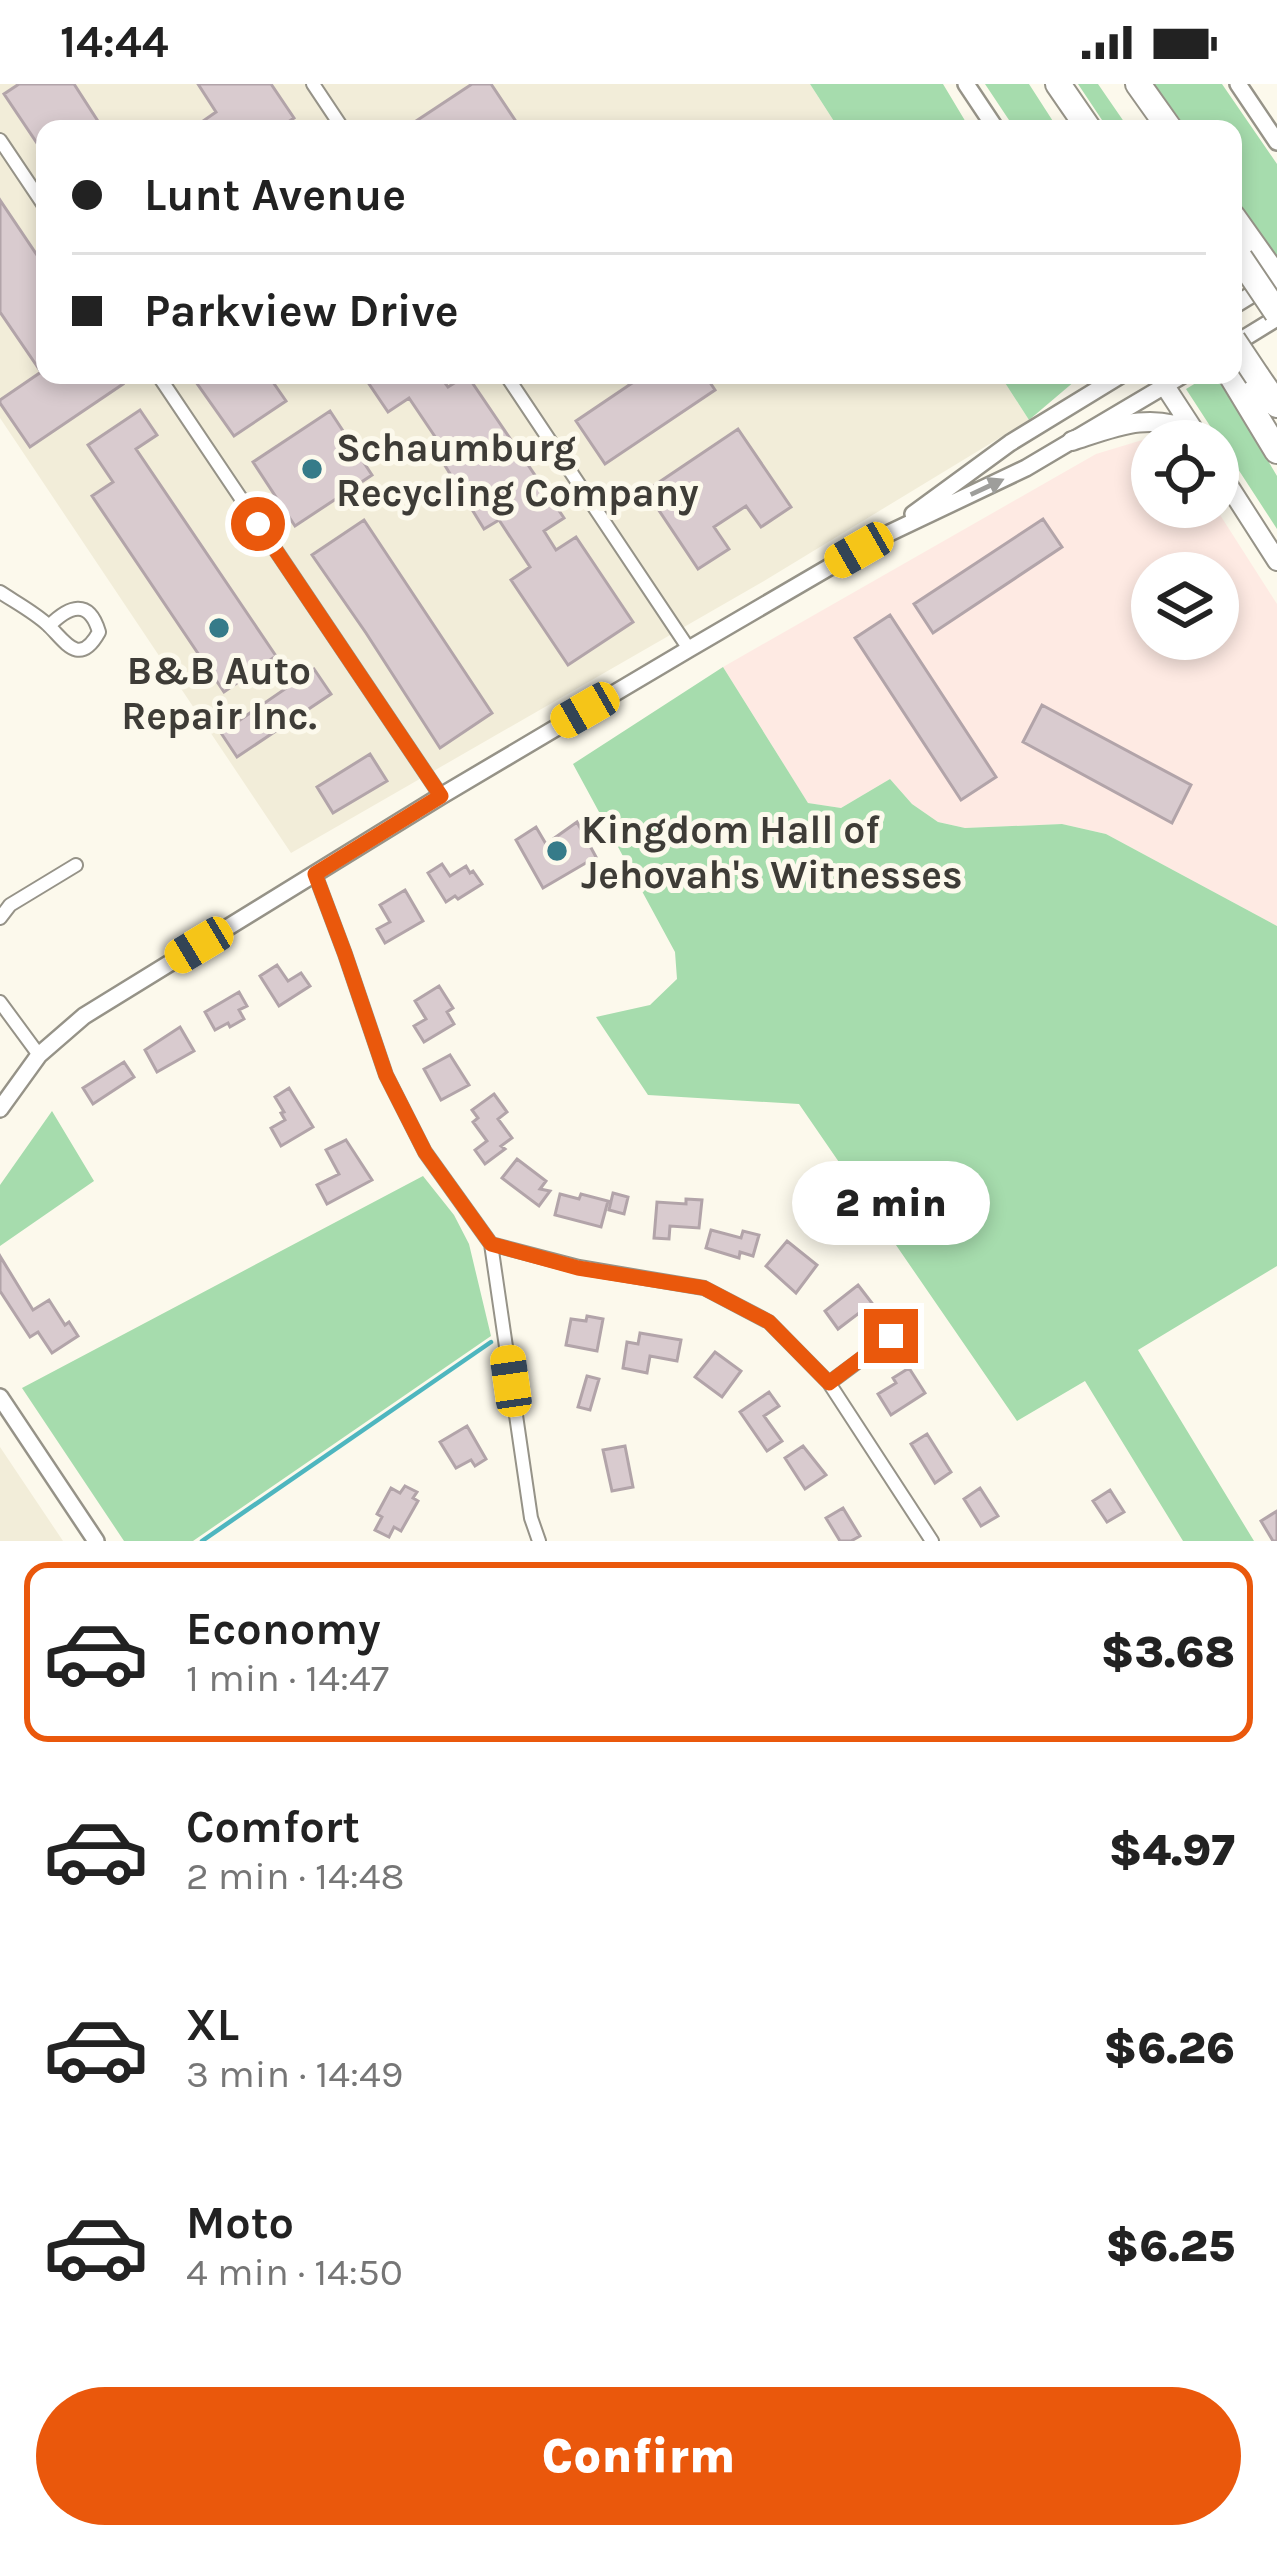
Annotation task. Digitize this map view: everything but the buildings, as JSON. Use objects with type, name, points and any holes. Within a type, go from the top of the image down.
[{"type":"highway","points":[[1045,84],[1069,120]]},
{"type":"highway","points":[[1058,84],[1083,120]]},
{"type":"highway","points":[[1121,84],[1146,120]]},
{"type":"highway","points":[[1138,84],[1164,120]]},
{"type":"highway","points":[[1243,251],[1277,279]]},
{"type":"highway","points":[[1243,251],[1277,316]]},
{"type":"highway","points":[[1242,379],[1277,405]]},
{"type":"highway","points":[[1242,379],[1277,451]]},
{"type":"main road","points":[[1164,384],[1187,420]]},
{"type":"main road","points":[[1072,441],[1131,422]]},
{"type":"main road","points":[[1239,502],[1277,561]]},
{"type":"street","points":[[313,84],[337,120]]},
{"type":"street","points":[[966,84],[990,120]]},
{"type":"street","points":[[1238,84],[1277,142]]},
{"type":"street","points":[[0,140],[36,194]]},
{"type":"street","points":[[1242,300],[1277,279]]},
{"type":"street","points":[[1242,337],[1277,316]]},
{"type":"street","points":[[164,384],[441,796]]},
{"type":"street","points":[[512,384],[689,649]]},
{"type":"street","points":[[1089,394],[1096,384]]},
{"type":"street","points":[[881,537],[1010,443],[1105,384]]},
{"type":"street","points":[[0,1109],[39,1055],[84,1016],[689,649],[881,537],[1025,468],[1156,384]]},
{"type":"street","points":[[0,592],[49,626]]},
{"type":"street","points":[[0,918],[10,905],[76,866]]},
{"type":"street","points":[[315,874],[386,1075],[425,1152],[491,1244],[539,1541]]},
{"type":"street","points":[[0,1002],[39,1055]]},
{"type":"street","points":[[491,1244],[578,1268],[704,1288],[769,1322],[829,1383],[932,1541]]},
{"type":"street","points":[[829,1383],[891,1336]]},
{"type":"street","points":[[0,1397],[97,1541]]},
{"type":"shaded area","points":[[0,84],[810,84],[833,120],[36,120],[36,384],[1006,384],[1029,420],[764,581],[291,853],[0,418]]},
{"type":"shaded area","points":[[1131,443],[1131,528],[1228,528],[1277,604],[1277,926],[1106,834],[1062,824],[965,828],[938,822],[912,804],[890,779],[841,808],[808,803],[723,667],[1096,454]]},
{"type":"shaded area","points":[[0,1447],[63,1541],[0,1541]]},
{"type":"green space","points":[[810,84],[943,84],[965,120],[833,120]]},
{"type":"green space","points":[[985,84],[1029,84],[1052,120],[1009,120]]},
{"type":"green space","points":[[1078,84],[1098,84],[1123,120],[1102,120]]},
{"type":"green space","points":[[1154,84],[1222,84],[1277,164],[1277,260],[1242,208],[1242,120],[1180,120]]},
{"type":"green space","points":[[1006,384],[1071,384],[1029,420]]},
{"type":"green space","points":[[1194,384],[1222,384],[1277,476],[1277,529],[1239,471],[1239,420],[1206,420],[1186,389]]},
{"type":"green space","points":[[723,667],[808,803],[841,808],[890,779],[912,804],[938,822],[965,828],[1062,824],[1106,834],[1277,926],[1277,1266],[1138,1350],[1254,1541],[1183,1541],[1085,1381],[1017,1421],[799,1104],[648,1095],[596,1017],[650,1005],[677,979],[675,952],[573,764]]},
{"type":"green space","points":[[52,1111],[94,1181],[0,1246],[0,1185]]},
{"type":"green space","points":[[423,1176],[454,1215],[469,1244],[491,1336],[193,1541],[124,1541],[22,1388]]},
{"type":"waterway","points":[[202,1541],[491,1342]]},
{"type":"place","name":"Schaumburg Recycling Company","points":[[312,469]]},
{"type":"place","name":"B&B Auto Repair Inc.","points":[[219,628]]},
{"type":"place","name":"Kingdom Hall of Jehovah's Witnesses","points":[[557,851]]},
{"type":"route","points":[[258,524],[441,796],[315,874],[386,1075],[425,1152],[491,1244],[578,1268],[704,1288],[769,1322],[829,1383],[891,1336]]}]
